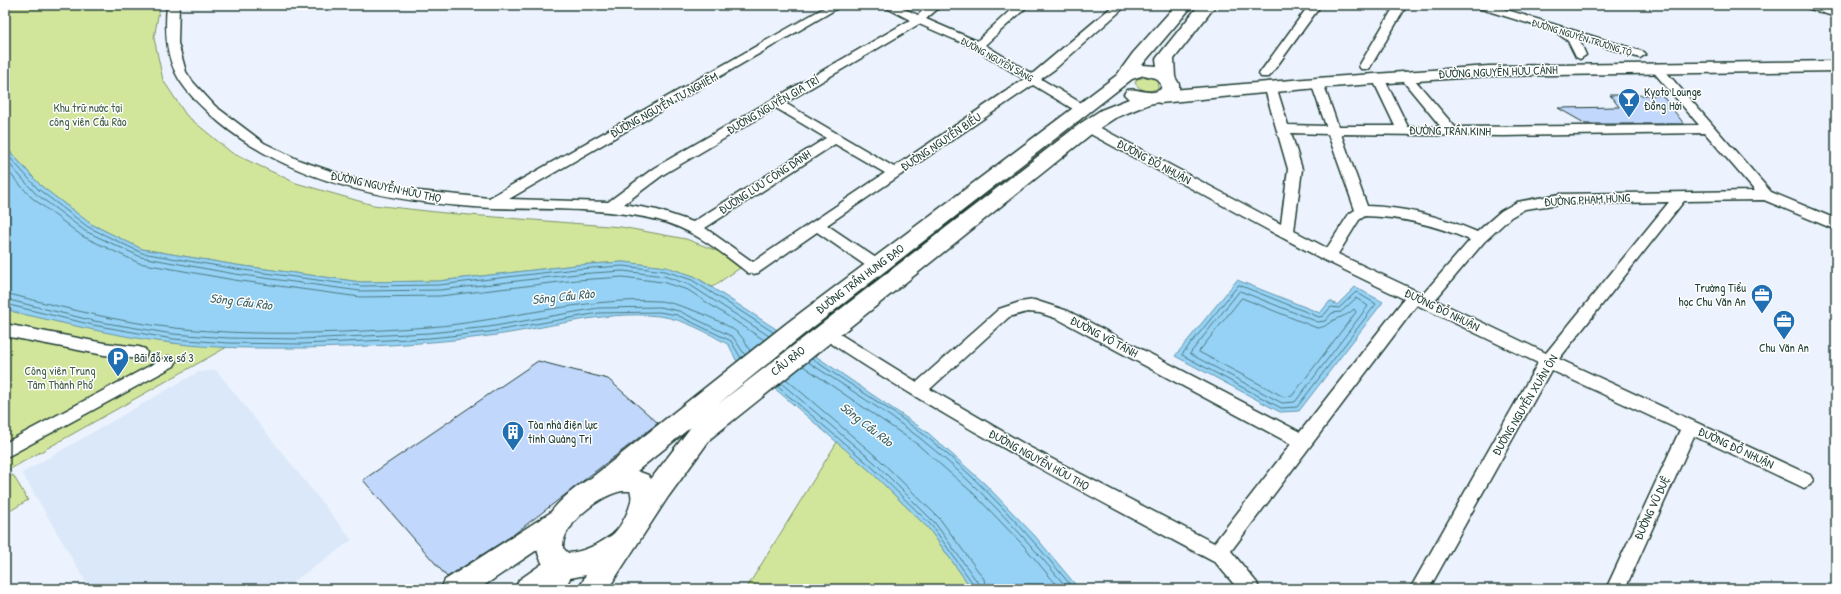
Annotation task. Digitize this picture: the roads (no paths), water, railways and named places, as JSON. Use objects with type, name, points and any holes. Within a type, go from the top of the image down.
[{"type":"main road","name":"ĐƯỜNG TRẦN HƯNG ĐẠO","points":[[811,334],[1085,118],[1125,77],[1139,57],[1185,5]]},
{"type":"main road","points":[[1167,79],[1157,72],[1146,70],[1135,71],[1125,77],[1127,90],[1136,96],[1154,98],[1170,90],[1167,79],[1165,59],[1208,5]]},
{"type":"main road","name":"ĐƯỜNG NGUYỄN HỮU CẢNH","points":[[1167,79],[1268,80],[1317,83],[1489,71],[1584,62],[1640,54],[1836,53]]},
{"type":"main road","points":[[1640,54],[1657,69]]},
{"type":"main road","name":"ĐƯỜNG NGUYỄN HỮU CẢNH","points":[[1154,98],[1365,66],[1483,57],[1584,62],[1657,69],[1836,66]]},
{"type":"main road","name":"ĐƯỜNG TRẦN HƯNG ĐẠO","points":[[811,334],[877,266],[1085,118],[1108,114],[1154,98]]},
{"type":"main road","name":"CẦU RÀO","points":[[756,373],[811,334]]},
{"type":"main road","points":[[556,577],[549,547],[554,530],[580,499],[602,485],[756,373]]},
{"type":"main road","points":[[593,589],[625,537],[683,454],[702,431],[756,373]]},
{"type":"main road","points":[[602,485],[616,481],[628,480],[635,481],[641,485],[645,491],[647,500],[642,514]]},
{"type":"main road","points":[[455,589],[562,519]]},
{"type":"main road","points":[[529,589],[576,566],[590,562],[603,555],[625,537]]},
{"type":"street","name":"ĐƯỜNG NGUYỄN HỮU THỌ","points":[[173,5],[171,40],[175,64],[199,100],[258,145],[290,162],[344,180],[438,199],[490,203],[610,207],[656,215],[695,227],[720,243],[753,269]]},
{"type":"street","name":"ĐƯỜNG NGUYỄN TƯ NGHIÊM","points":[[490,203],[837,5]]},
{"type":"street","name":"ĐƯỜNG NGUYỄN SÁNG","points":[[887,5],[978,46],[1033,79],[1085,118]]},
{"type":"street","name":"ĐƯỜNG NGUYỄN GIA TRÍ","points":[[610,207],[659,171],[919,20],[936,5]]},
{"type":"street","points":[[978,46],[1023,5]]},
{"type":"street","name":"ĐƯỜNG NGUYỄN BIỂU","points":[[753,269],[1033,79],[1051,66],[1121,5]]},
{"type":"street","points":[[1287,233],[1295,170],[1284,129],[1268,80],[1315,5]]},
{"type":"street","points":[[1365,66],[1401,5]]},
{"type":"street","name":"ĐƯỜNG NGUYỄN TRƯỜNG TỘ","points":[[1479,5],[1640,54]]},
{"type":"street","points":[[1812,6],[1836,14]]},
{"type":"street","points":[[1548,26],[1570,36],[1575,42],[1584,62]]},
{"type":"street","points":[[1657,69],[1766,194],[1836,226]]},
{"type":"street","points":[[1405,76],[1451,131]]},
{"type":"street","points":[[1378,78],[1404,131]]},
{"type":"street","points":[[1317,83],[1332,130],[1362,211]]},
{"type":"street","points":[[776,103],[895,173]]},
{"type":"street","name":"ĐƯỜNG ĐỖ NHUẬN","points":[[1085,118],[1329,256],[1548,362],[1690,426],[1804,480]]},
{"type":"street","name":"ĐƯỜNG TRẦN KINH","points":[[1284,129],[1451,131],[1710,129]]},
{"type":"street","name":"ĐƯỜNG LƯU CÔNG DANH","points":[[695,227],[835,138]]},
{"type":"street","name":"ĐƯỜNG PHẠM HÙNG","points":[[1223,557],[1221,549],[1303,442],[1419,299],[1479,238],[1506,214],[1522,205],[1560,199],[1766,194]]},
{"type":"street","name":"ĐƯỜNG NGUYỄN XUÂN ÔN","points":[[1419,589],[1548,362],[1681,196]]},
{"type":"street","points":[[1329,256],[1354,217],[1362,211],[1387,211],[1440,221],[1479,238]]},
{"type":"street","points":[[818,226],[877,266]]},
{"type":"street","name":"ĐƯỜNG VÕ TÁNH","points":[[917,390],[1004,313],[1018,306],[1038,306],[1062,315],[1303,442]]},
{"type":"street","points":[[5,330],[104,349],[140,353]]},
{"type":"street","name":"ĐƯỜNG NGUYỄN HỮU THỌ","points":[[811,334],[917,390],[1025,453],[1223,557],[1250,589]]},
{"type":"street","points":[[5,451],[168,362]]},
{"type":"street","name":"ĐƯỜNG VŨ DUỆ","points":[[1615,589],[1690,426]]},
{"type":"water","name":"Sông Cầu Rào","points":[[5,146],[41,186],[91,224],[142,249],[236,265],[361,282],[439,281],[576,265],[623,262],[666,267],[694,276],[776,329],[927,432],[984,483],[1035,536],[1079,589],[972,589],[929,529],[869,470],[779,392],[736,360],[729,345],[696,327],[678,320],[659,316],[616,316],[574,321],[510,333],[466,339],[326,348],[254,348],[188,345],[132,337],[93,330],[14,312],[5,307]]},
{"type":"water","points":[[1237,280],[1320,313],[1330,301],[1337,305],[1355,287],[1383,302],[1299,411],[1280,412],[1175,356]]},
{"type":"place","name":"Kyoto Lounge Đồng Hới","points":[[1629,118]]},
{"type":"place","name":"Trường Tiểu học Chu Văn An","points":[[1762,314]]},
{"type":"place","name":"Chu Văn An","points":[[1784,340]]},
{"type":"place","name":"Bãi đỗ xe số 3","points":[[118,378]]},
{"type":"place","name":"Tòa nhà điện lực tỉnh Quảng Trị","points":[[513,452]]},
{"type":"park label","name":"Khu trữ nước tại công viên Cầu Rào","points":[[88,115]]},
{"type":"park label","name":"Công viên Trung Tâm Thành Phố","points":[[60,378]]}]
